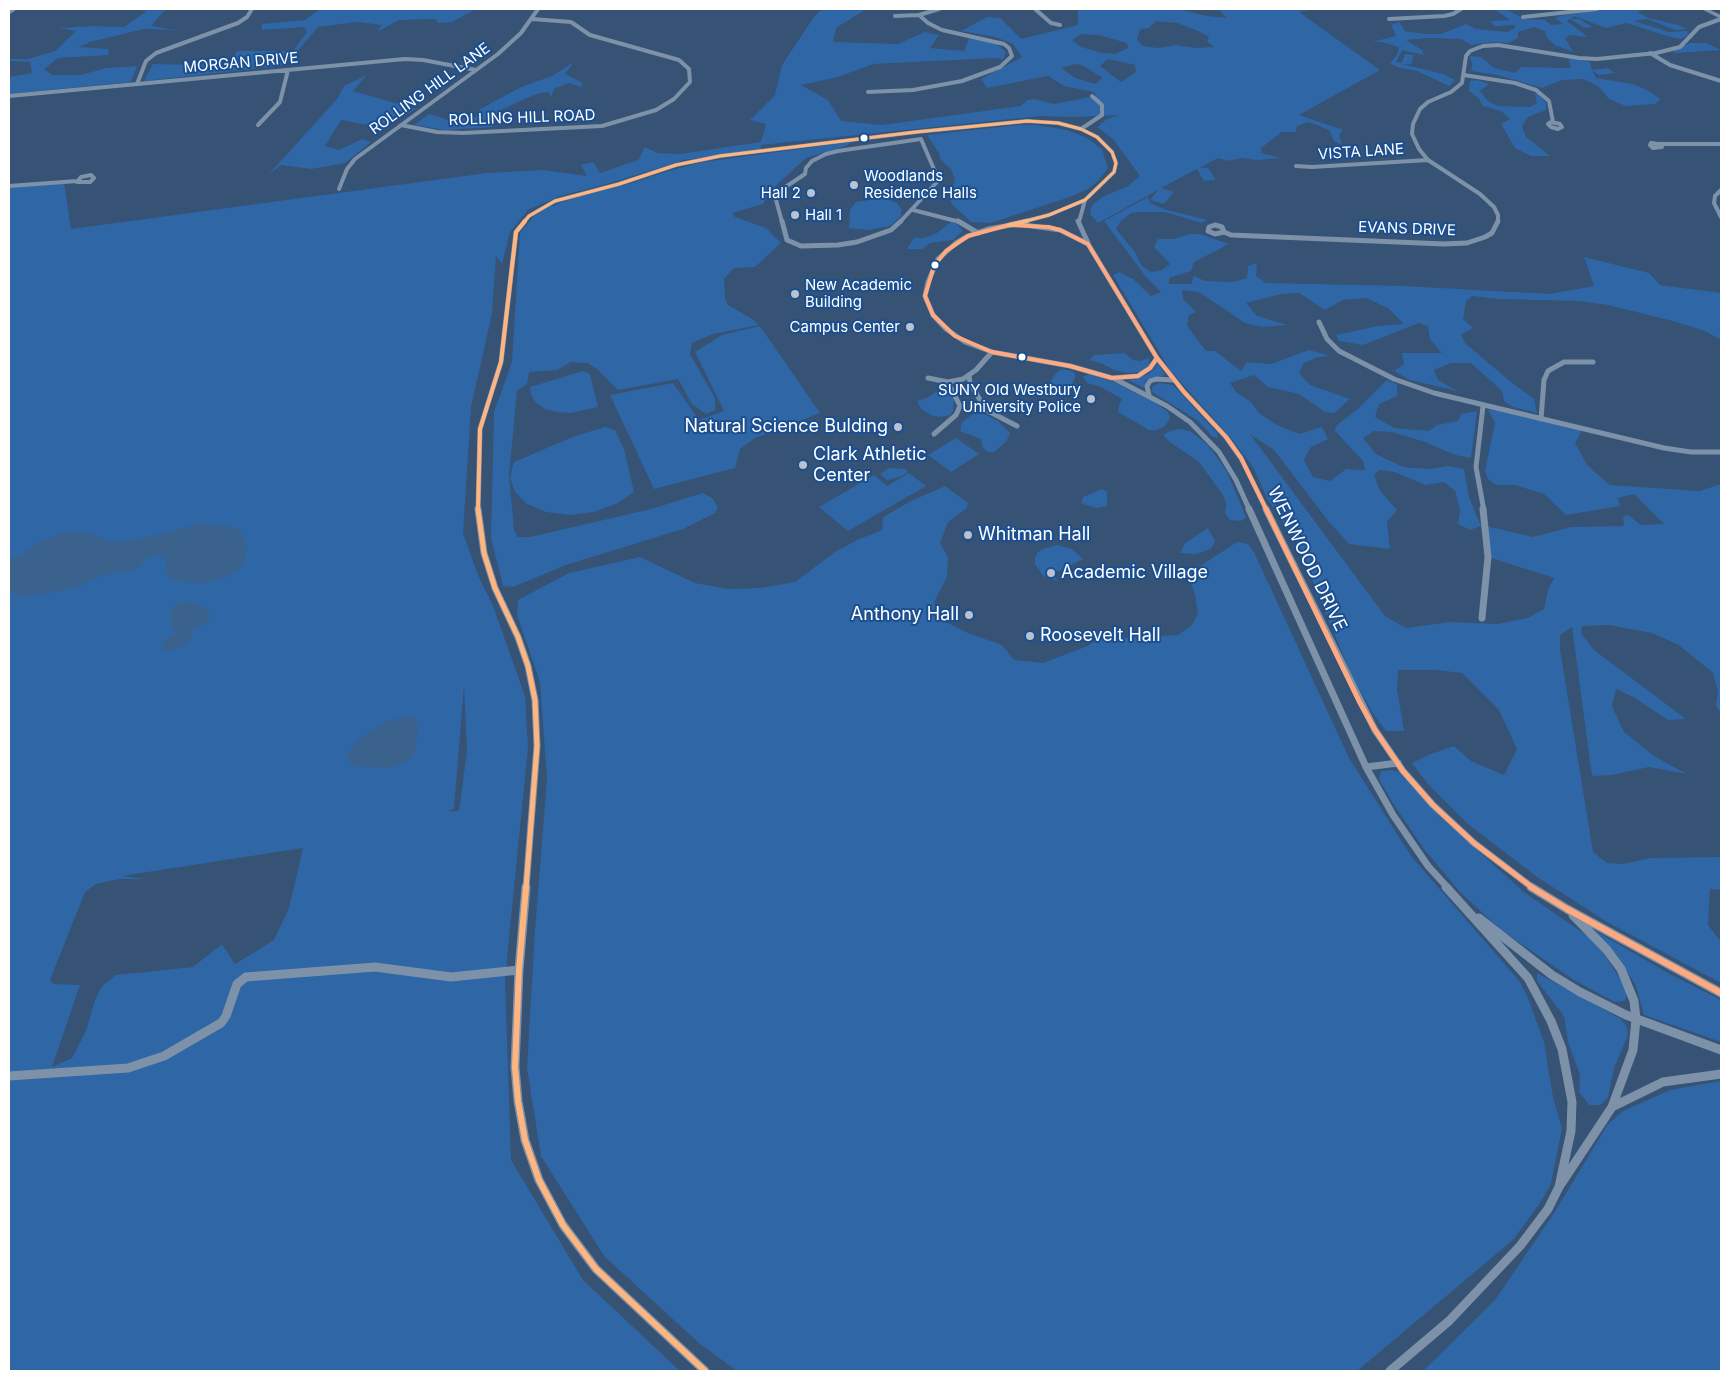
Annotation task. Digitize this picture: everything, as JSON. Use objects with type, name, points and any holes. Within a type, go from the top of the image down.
[{"type":"main road","points":[[1704,9],[1721,18]]},
{"type":"street","points":[[9,12],[14,9]]},
{"type":"street","points":[[137,84],[146,61],[156,53],[238,24],[247,17],[252,9]]},
{"type":"street","name":"ROLLING HILL LANE","points":[[339,189],[347,169],[356,159],[510,43],[532,19],[538,9]]},
{"type":"street","points":[[895,16],[919,15],[939,9]]},
{"type":"street","points":[[1035,9],[1051,23],[1060,25]]},
{"type":"street","points":[[1389,19],[1444,16],[1458,12],[1461,9]]},
{"type":"street","points":[[1523,17],[1597,9]]},
{"type":"street","points":[[868,92],[913,90],[962,81],[1000,67],[1012,56],[1009,48],[1004,44],[942,30],[928,23],[919,15]]},
{"type":"street","name":"EVANS DRIVE","points":[[1224,232],[1230,235],[1444,244],[1467,242],[1485,237],[1496,228],[1498,220],[1494,206],[1480,194],[1428,160],[1414,141],[1412,129],[1415,118],[1428,102],[1457,88],[1462,83],[1467,54],[1477,48],[1492,46],[1508,46],[1588,59],[1650,53],[1680,47],[1699,27],[1721,18]]},
{"type":"street","name":"ROLLING HILL ROAD","points":[[401,125],[437,132],[463,133],[602,126],[634,118],[659,108],[680,95],[690,82],[689,69],[679,60],[670,56],[597,38],[571,22],[532,19]]},
{"type":"street","points":[[1650,53],[1672,66],[1721,81]]},
{"type":"street","name":"MORGAN DRIVE","points":[[9,96],[405,59],[424,60],[476,70]]},
{"type":"street","points":[[258,125],[280,102],[288,70]]},
{"type":"street","points":[[1464,74],[1515,83],[1536,90],[1549,100],[1553,122]]},
{"type":"street","points":[[1081,129],[1102,115],[1102,105],[1092,96]]},
{"type":"street","points":[[705,1371],[596,1269],[563,1225],[539,1180],[525,1140],[518,1101],[515,1067],[519,970],[537,746],[535,700],[528,666],[518,637],[495,588],[484,553],[478,512],[480,428],[497,378],[503,351],[516,232],[529,216],[555,200],[619,184],[676,165],[720,156],[916,132],[1027,121],[1058,123],[1081,129],[1105,143],[1112,152],[1116,163],[1111,176],[1085,200],[1049,215],[978,232],[956,243],[938,259],[928,282],[925,296],[933,315],[946,329],[965,342],[992,352],[1070,366],[1112,378],[1149,395],[1190,422],[1211,442],[1227,464],[1366,767],[1393,816],[1445,886],[1528,978],[1551,1021],[1562,1049],[1572,1102],[1571,1131],[1560,1187]]},
{"type":"street","points":[[916,132],[921,139],[938,178],[913,210],[898,224],[879,235],[858,242],[812,247],[801,246],[787,240],[776,200],[782,190],[805,174],[806,168],[812,161],[826,154],[921,139]]},
{"type":"street","points":[[1660,144],[1721,144]]},
{"type":"street","name":"VISTA LANE","points":[[1296,166],[1312,167],[1428,160]]},
{"type":"street","points":[[9,186],[77,181]]},
{"type":"street","points":[[1721,190],[1714,199],[1715,206],[1721,216]]},
{"type":"street","name":"WENWOOD DRIVE","points":[[1085,200],[1078,220],[1088,244],[1157,358],[1173,380],[1226,437],[1240,458],[1359,702],[1375,730],[1398,763],[1434,805],[1474,843],[1533,888],[1567,909]]},
{"type":"street","points":[[913,210],[957,220],[978,232]]},
{"type":"street","points":[[1009,225],[1049,227],[1060,230],[1088,244]]},
{"type":"street","points":[[1319,322],[1323,334],[1332,346],[1350,358],[1402,382],[1483,406],[1664,448],[1691,452],[1721,452]]},
{"type":"street","points":[[928,378],[948,382],[957,381],[969,375],[992,352]]},
{"type":"street","points":[[1112,378],[1138,376],[1150,368],[1157,358]]},
{"type":"street","points":[[1541,419],[1544,380],[1548,371],[1564,362],[1593,362]]},
{"type":"street","points":[[969,375],[970,383],[986,410],[1017,426]]},
{"type":"street","points":[[1149,395],[1147,386],[1150,381],[1156,379],[1173,380]]},
{"type":"street","points":[[934,434],[956,415],[960,406],[948,382]]},
{"type":"street","points":[[1482,618],[1488,557],[1485,519],[1476,467],[1483,406]]},
{"type":"street","points":[[1366,767],[1398,763]]},
{"type":"street","points":[[1465,907],[1552,975],[1580,992],[1636,1019],[1721,1050]]},
{"type":"street","points":[[1567,909],[1721,993]]},
{"type":"street","points":[[1390,1371],[1449,1321],[1520,1246],[1548,1209],[1560,1187],[1612,1107],[1633,1050],[1636,1019],[1632,991],[1621,969],[1607,950],[1567,909]]},
{"type":"street","points":[[9,1076],[128,1068],[164,1056],[221,1023],[226,1016],[238,984],[246,977],[375,967],[451,977],[519,970]]},
{"type":"street","points":[[1612,1107],[1663,1082],[1721,1074]]},
{"type":"shaded area","points":[[135,9],[166,9],[151,26],[177,30],[144,29],[90,42],[79,47],[109,49],[108,55],[58,58],[44,69],[52,75],[81,75],[106,68],[137,66],[131,82],[9,94],[9,77],[32,73],[30,62],[9,61],[9,59],[28,59],[55,51],[76,31],[59,28],[91,26],[124,27],[147,11]]},
{"type":"shaded area","points":[[320,9],[476,9],[452,22],[438,23],[435,19],[399,20],[377,32],[382,25],[357,22],[318,27],[296,53],[280,66],[144,81],[153,64],[200,65],[232,59],[237,51],[293,51],[307,32],[304,27],[262,30],[262,24],[305,20]]},
{"type":"shaded area","points":[[822,9],[866,9],[836,28],[833,42],[898,44],[925,32],[939,35],[930,48],[964,51],[969,38],[997,44],[1006,52],[1003,60],[998,58],[873,64],[838,77],[801,85],[828,100],[841,121],[882,125],[1021,106],[1027,100],[1035,99],[1053,104],[1096,96],[1094,92],[1064,86],[1048,76],[987,88],[981,79],[1022,57],[1013,44],[995,37],[961,31],[987,17],[1000,18],[1021,39],[1078,25],[1078,9],[1178,9],[1207,16],[1227,18],[1218,9],[1314,9],[1299,12],[1380,70],[1299,115],[1343,130],[1339,135],[1342,145],[1334,141],[1329,130],[1309,122],[1297,126],[1296,132],[1282,132],[1261,148],[1261,153],[1281,158],[1258,160],[1241,158],[1229,161],[1218,158],[1200,168],[1208,168],[1216,180],[1204,181],[1197,169],[1161,188],[1174,192],[1164,204],[1150,200],[1158,190],[1098,223],[1090,214],[1092,205],[1104,196],[1128,186],[1140,176],[1113,139],[1097,127],[1107,119],[1119,115],[1040,116],[761,145],[761,149],[684,160],[560,196],[528,210],[510,232],[502,264],[496,256],[492,314],[471,407],[463,533],[478,575],[493,606],[525,696],[528,748],[505,978],[511,1160],[583,1280],[680,1371],[9,1371],[9,186],[64,183],[71,229],[487,173],[544,170],[587,176],[581,165],[593,162],[600,173],[638,160],[645,147],[658,153],[680,154],[761,142],[766,124],[750,120],[775,95],[782,65],[814,17]],"holes":[[[1156,21],[1177,23],[1209,37],[1207,41],[1214,47],[1196,48],[1176,45],[1158,48],[1143,46],[1137,40],[1140,29],[1149,28]],[[1082,34],[1098,35],[1127,43],[1128,48],[1115,54],[1102,53],[1081,47],[1072,40]],[[1108,59],[1135,65],[1136,72],[1121,82],[1100,66]],[[1075,64],[1082,65],[1103,78],[1095,84],[1075,78],[1061,68]],[[464,686],[467,751],[459,811],[447,811],[454,809]],[[303,848],[289,908],[274,940],[235,964],[222,944],[193,967],[116,975],[102,986],[95,1000],[86,1031],[72,1058],[52,1067],[80,985],[54,984],[50,980],[85,892],[96,884],[120,879],[146,879],[122,876]]]},
{"type":"shaded area","points":[[1494,9],[1506,9],[1524,19],[1545,20],[1551,25],[1563,24],[1555,18],[1559,16],[1609,9],[1649,9],[1637,12],[1649,18],[1687,29],[1676,30],[1647,19],[1634,21],[1669,32],[1686,31],[1689,34],[1682,39],[1670,37],[1627,23],[1606,28],[1574,16],[1571,19],[1579,19],[1593,27],[1585,28],[1570,19],[1567,21],[1588,37],[1570,35],[1565,38],[1573,52],[1555,45],[1547,38],[1545,31],[1534,27],[1518,32],[1518,38],[1509,43],[1494,42],[1471,45],[1461,39],[1430,38],[1406,40],[1422,50],[1424,55],[1402,50],[1396,62],[1402,63],[1405,54],[1414,55],[1411,64],[1402,64],[1443,74],[1455,80],[1449,86],[1417,71],[1397,67],[1390,63],[1397,55],[1399,47],[1382,42],[1372,42],[1396,36],[1391,25],[1399,22],[1405,31],[1424,34],[1441,34],[1466,24],[1476,29],[1507,32],[1515,28],[1515,25],[1495,26],[1490,21],[1510,20]]},
{"type":"shaded area","points":[[1690,43],[1706,43],[1721,50],[1675,53],[1672,50]]},
{"type":"shaded area","points":[[1470,56],[1481,57],[1494,68],[1515,73],[1521,67],[1571,68],[1568,57],[1590,62],[1596,78],[1633,84],[1649,91],[1660,99],[1655,104],[1625,106],[1609,99],[1598,86],[1583,79],[1562,80],[1542,88],[1498,75],[1471,71]]},
{"type":"shaded area","points":[[574,62],[565,74],[583,83],[581,87],[569,83],[554,89],[551,97],[549,92],[527,98],[501,110],[492,127],[446,130],[414,125],[429,114],[449,120],[476,117],[480,109],[521,87],[552,76]]},
{"type":"shaded area","points":[[1608,68],[1615,73],[1599,75],[1592,70]]},
{"type":"shaded area","points":[[367,75],[353,91],[416,109],[382,128],[341,120],[325,146],[339,150],[362,139],[371,142],[345,163],[311,169],[281,165],[268,175],[337,99],[344,86]]},
{"type":"shaded area","points":[[1477,80],[1489,84],[1480,91],[1489,102],[1498,106],[1530,107],[1537,103],[1535,93],[1539,94],[1546,103],[1546,110],[1528,117],[1522,126],[1526,137],[1550,156],[1531,156],[1515,148],[1501,124],[1510,119],[1501,111],[1483,106],[1478,98],[1469,91],[1470,81]]},
{"type":"shaded area","points":[[1018,125],[1037,125],[1067,130],[1087,138],[1102,149],[1108,168],[1098,181],[1088,189],[1070,197],[991,223],[971,222],[952,204],[949,198],[955,179],[951,169],[940,159],[940,155],[927,135]]},
{"type":"shaded area","points":[[852,142],[846,146],[806,158],[769,192],[763,204],[732,213],[735,217],[766,228],[781,243],[755,267],[734,268],[724,279],[725,298],[728,305],[759,325],[713,334],[692,343],[690,354],[715,398],[715,410],[706,414],[692,404],[678,379],[618,390],[588,363],[571,362],[557,370],[529,372],[527,384],[517,391],[509,475],[514,530],[518,537],[530,537],[651,509],[703,493],[712,498],[718,507],[715,513],[683,529],[566,565],[513,587],[503,586],[491,538],[494,412],[512,362],[520,233],[534,216],[547,208],[573,198],[625,185],[665,172],[703,162]]},
{"type":"shaded area","points":[[1148,197],[1150,203],[1167,210],[1208,220],[1201,223],[1165,212],[1142,212],[1131,213],[1121,221],[1116,229],[1135,252],[1141,265],[1151,272],[1162,270],[1170,264],[1154,247],[1158,239],[1173,239],[1190,234],[1200,234],[1229,244],[1194,262],[1191,271],[1169,278],[1169,284],[1191,284],[1194,276],[1205,281],[1233,282],[1247,278],[1248,266],[1257,263],[1256,276],[1266,283],[1404,286],[1550,294],[1594,286],[1584,257],[1649,273],[1660,285],[1721,293],[1721,340],[1705,331],[1673,321],[1608,305],[1579,301],[1499,299],[1472,296],[1466,301],[1463,319],[1473,328],[1461,335],[1466,344],[1534,399],[1537,413],[1513,407],[1504,401],[1502,391],[1471,363],[1451,363],[1434,370],[1438,380],[1457,391],[1410,380],[1394,371],[1404,364],[1402,353],[1442,353],[1430,339],[1428,326],[1419,323],[1363,345],[1339,341],[1336,335],[1378,326],[1404,324],[1389,309],[1367,298],[1343,300],[1325,310],[1299,293],[1282,294],[1246,303],[1257,316],[1288,325],[1262,327],[1245,323],[1199,292],[1182,290],[1183,299],[1196,312],[1189,315],[1187,325],[1196,338],[1206,351],[1215,351],[1241,371],[1247,362],[1271,364],[1309,350],[1331,356],[1318,357],[1304,363],[1299,373],[1310,385],[1350,399],[1334,413],[1325,412],[1299,394],[1268,387],[1254,375],[1230,383],[1236,392],[1251,402],[1259,413],[1277,425],[1299,434],[1322,427],[1328,439],[1311,447],[1304,460],[1313,477],[1330,481],[1346,469],[1365,470],[1363,461],[1335,431],[1336,426],[1360,407],[1387,380],[1397,384],[1397,396],[1379,404],[1375,417],[1394,428],[1429,431],[1437,425],[1458,421],[1461,414],[1477,411],[1471,458],[1455,455],[1425,442],[1392,432],[1374,431],[1363,438],[1376,454],[1403,467],[1430,469],[1447,466],[1464,469],[1469,497],[1481,526],[1470,530],[1458,524],[1460,510],[1455,491],[1444,482],[1425,485],[1395,472],[1379,470],[1374,475],[1380,491],[1397,510],[1387,522],[1390,549],[1349,544],[1329,522],[1274,450],[1250,434],[1385,616],[1406,628],[1451,622],[1497,624],[1528,618],[1544,609],[1548,590],[1554,578],[1488,557],[1486,526],[1533,537],[1571,527],[1624,526],[1623,517],[1628,515],[1641,525],[1664,524],[1634,494],[1618,498],[1620,506],[1566,515],[1544,494],[1515,485],[1496,485],[1488,479],[1485,471],[1495,423],[1488,410],[1496,409],[1583,429],[1575,443],[1587,465],[1610,485],[1700,491],[1721,484],[1721,713],[1716,706],[1718,691],[1713,673],[1679,645],[1652,633],[1609,625],[1582,626],[1581,633],[1594,650],[1686,719],[1668,720],[1635,698],[1616,689],[1612,706],[1624,732],[1654,756],[1687,774],[1649,767],[1612,775],[1592,776],[1572,627],[1560,635],[1560,649],[1593,852],[1607,863],[1623,864],[1651,858],[1721,857],[1721,890],[1710,889],[1708,925],[1721,942],[1721,983],[1607,922],[1537,877],[1468,824],[1428,784],[1412,763],[1431,754],[1454,746],[1471,761],[1504,775],[1517,749],[1499,710],[1462,673],[1435,670],[1398,670],[1397,689],[1404,731],[1386,731],[1374,715],[1351,674],[1316,590],[1305,557],[1267,498],[1253,467],[1230,437],[1170,370],[1113,275],[1119,272],[1133,279],[1151,296],[1161,292],[1146,277],[1104,221]]},
{"type":"shaded area","points":[[884,198],[897,203],[901,209],[901,216],[890,226],[869,230],[849,228],[850,210],[856,202]]},
{"type":"shaded area","points":[[951,222],[957,224],[963,231],[953,240],[930,243],[922,249],[907,249],[914,238],[924,238],[937,233]]},
{"type":"shaded area","points":[[760,326],[820,413],[755,438],[740,449],[735,468],[654,489],[610,395],[673,383],[699,420],[724,411],[695,352],[722,335]]},
{"type":"shaded area","points":[[1125,353],[1133,360],[1140,361],[1149,358],[1149,365],[1142,372],[1127,373],[1089,360],[1094,355]]},
{"type":"shaded area","points":[[1158,363],[1165,375],[1146,380],[1144,388],[1128,380],[1146,375]]},
{"type":"shaded area","points":[[1062,369],[1072,371],[1075,374],[1075,378],[1071,386],[1063,392],[1053,391],[1049,384],[1057,372]]},
{"type":"shaded area","points":[[583,371],[590,374],[598,407],[571,413],[557,412],[545,409],[536,403],[531,395],[530,387]]},
{"type":"shaded area","points":[[1089,374],[1116,383],[1154,402],[1168,412],[1170,418],[1165,426],[1157,430],[1149,430],[1118,412],[1122,399],[1101,387],[1087,383],[1083,377]]},
{"type":"shaded area","points":[[1159,383],[1173,385],[1217,433],[1218,438],[1213,437],[1197,420],[1152,392],[1152,387]]},
{"type":"shaded area","points":[[943,387],[954,399],[953,411],[950,415],[933,416],[921,409],[917,401],[927,398]]},
{"type":"shaded area","points":[[974,413],[984,414],[998,421],[1010,433],[1006,442],[994,452],[987,452],[982,446],[981,439],[960,431],[962,422]]},
{"type":"shaded area","points":[[605,427],[615,430],[624,449],[634,492],[616,504],[594,512],[569,515],[546,512],[527,504],[515,492],[510,477],[514,462],[575,436]]},
{"type":"shaded area","points":[[1179,429],[1190,431],[1208,445],[1227,472],[1246,517],[1241,521],[1230,520],[1225,513],[1226,504],[1223,495],[1199,462],[1171,443],[1163,435]]},
{"type":"shaded area","points":[[956,438],[979,454],[951,472],[928,455]]},
{"type":"shaded area","points":[[889,468],[906,469],[908,472],[902,476],[887,480],[880,474]]},
{"type":"shaded area","points":[[909,473],[926,486],[848,531],[819,507],[874,475],[887,486]]},
{"type":"shaded area","points":[[945,486],[968,503],[967,508],[948,522],[940,543],[948,557],[947,577],[935,600],[934,616],[968,633],[1002,645],[1014,660],[1043,663],[1085,647],[1100,639],[1178,635],[1192,625],[1198,614],[1195,595],[1188,574],[1237,542],[1248,544],[1254,552],[1349,758],[1411,856],[1520,982],[1528,998],[1544,1042],[1553,1097],[1562,1128],[1551,1184],[1540,1203],[1513,1240],[1357,1371],[737,1371],[700,1344],[604,1256],[541,1156],[527,1068],[535,930],[547,779],[540,682],[517,615],[518,600],[569,573],[640,557],[695,583],[728,589],[761,588],[795,582],[835,552],[857,540],[882,530],[883,517],[911,501]]},
{"type":"shaded area","points":[[1102,489],[1107,492],[1107,506],[1096,508],[1081,503],[1083,497]]},
{"type":"shaded area","points":[[196,524],[229,526],[242,532],[247,549],[243,564],[233,573],[222,578],[197,584],[172,579],[167,574],[166,559],[159,555],[146,558],[138,568],[133,570],[102,575],[75,588],[24,597],[9,590],[9,559],[22,555],[40,542],[59,534],[87,533],[113,542],[122,542],[171,532]]},
{"type":"shaded area","points":[[1208,528],[1215,541],[1211,549],[1196,554],[1180,553],[1185,543]]},
{"type":"shaded area","points":[[1057,545],[1072,549],[1083,559],[1053,574],[1058,581],[1043,576],[1035,564],[1038,552]]},
{"type":"shaded area","points":[[189,602],[206,608],[210,614],[209,620],[193,630],[189,641],[183,647],[165,651],[161,644],[175,633],[170,618],[170,611],[177,603]]},
{"type":"shaded area","points":[[408,715],[416,719],[418,732],[415,752],[408,761],[389,768],[356,766],[349,762],[348,752],[359,739],[386,722]]},
{"type":"shaded area","points":[[1392,770],[1398,772],[1441,818],[1524,892],[1596,942],[1628,991],[1625,1001],[1615,1002],[1574,980],[1501,930],[1459,891],[1424,849],[1379,779],[1381,771]]},
{"type":"shaded area","points":[[1592,929],[1668,973],[1721,1000],[1721,1042],[1644,1015],[1636,986],[1616,954]]},
{"type":"shaded area","points":[[1537,973],[1621,1019],[1627,1027],[1628,1035],[1614,1068],[1608,1098],[1600,1105],[1589,1105],[1579,1092],[1580,1075],[1568,1042],[1564,1016],[1537,981]]},
{"type":"shaded area","points":[[1721,1081],[1721,1371],[1423,1371],[1495,1300],[1554,1213],[1608,1124],[1623,1111],[1670,1090]]},
{"type":"transit line","points":[[705,1371],[596,1269],[563,1225],[539,1180],[525,1140],[518,1101],[515,1067],[519,970],[537,746],[535,700],[528,666],[518,637],[495,588],[484,553],[478,513],[480,429],[501,362],[516,232],[529,216],[555,201],[619,184],[676,165],[720,156],[916,132],[1027,121],[1058,123],[1081,129],[1097,137],[1112,152],[1116,163],[1114,172],[1085,200],[1049,215],[1009,225]]},
{"type":"transit line","points":[[1157,358],[1150,368],[1138,376],[1112,378],[1070,366],[992,352],[955,336],[933,315],[925,296],[928,282],[934,266],[946,251],[968,236],[996,227],[1009,225],[1049,227],[1060,230],[1088,244],[1157,358],[1184,392],[1226,437],[1241,458],[1359,701],[1375,730],[1403,771],[1433,805],[1474,843],[1533,888],[1567,909],[1721,993]]},
{"type":"place","name":"Woodlands Residence Halls","points":[[854,185]]},
{"type":"place","name":"Hall 2","points":[[811,193]]},
{"type":"place","name":"Hall 1","points":[[795,215]]},
{"type":"place","name":"New Academic Building","points":[[795,294]]},
{"type":"place","name":"Campus Center","points":[[910,327]]},
{"type":"place","name":"SUNY Old Westbury University Police","points":[[1091,399]]},
{"type":"place","name":"Natural Science Bulding","points":[[898,427]]},
{"type":"place","name":"Clark Athletic Center","points":[[803,465]]},
{"type":"place","name":"Whitman Hall","points":[[968,535]]},
{"type":"place","name":"Academic Village","points":[[1051,573]]},
{"type":"place","name":"Anthony Hall","points":[[969,615]]},
{"type":"place","name":"Roosevelt Hall","points":[[1030,636]]}]
